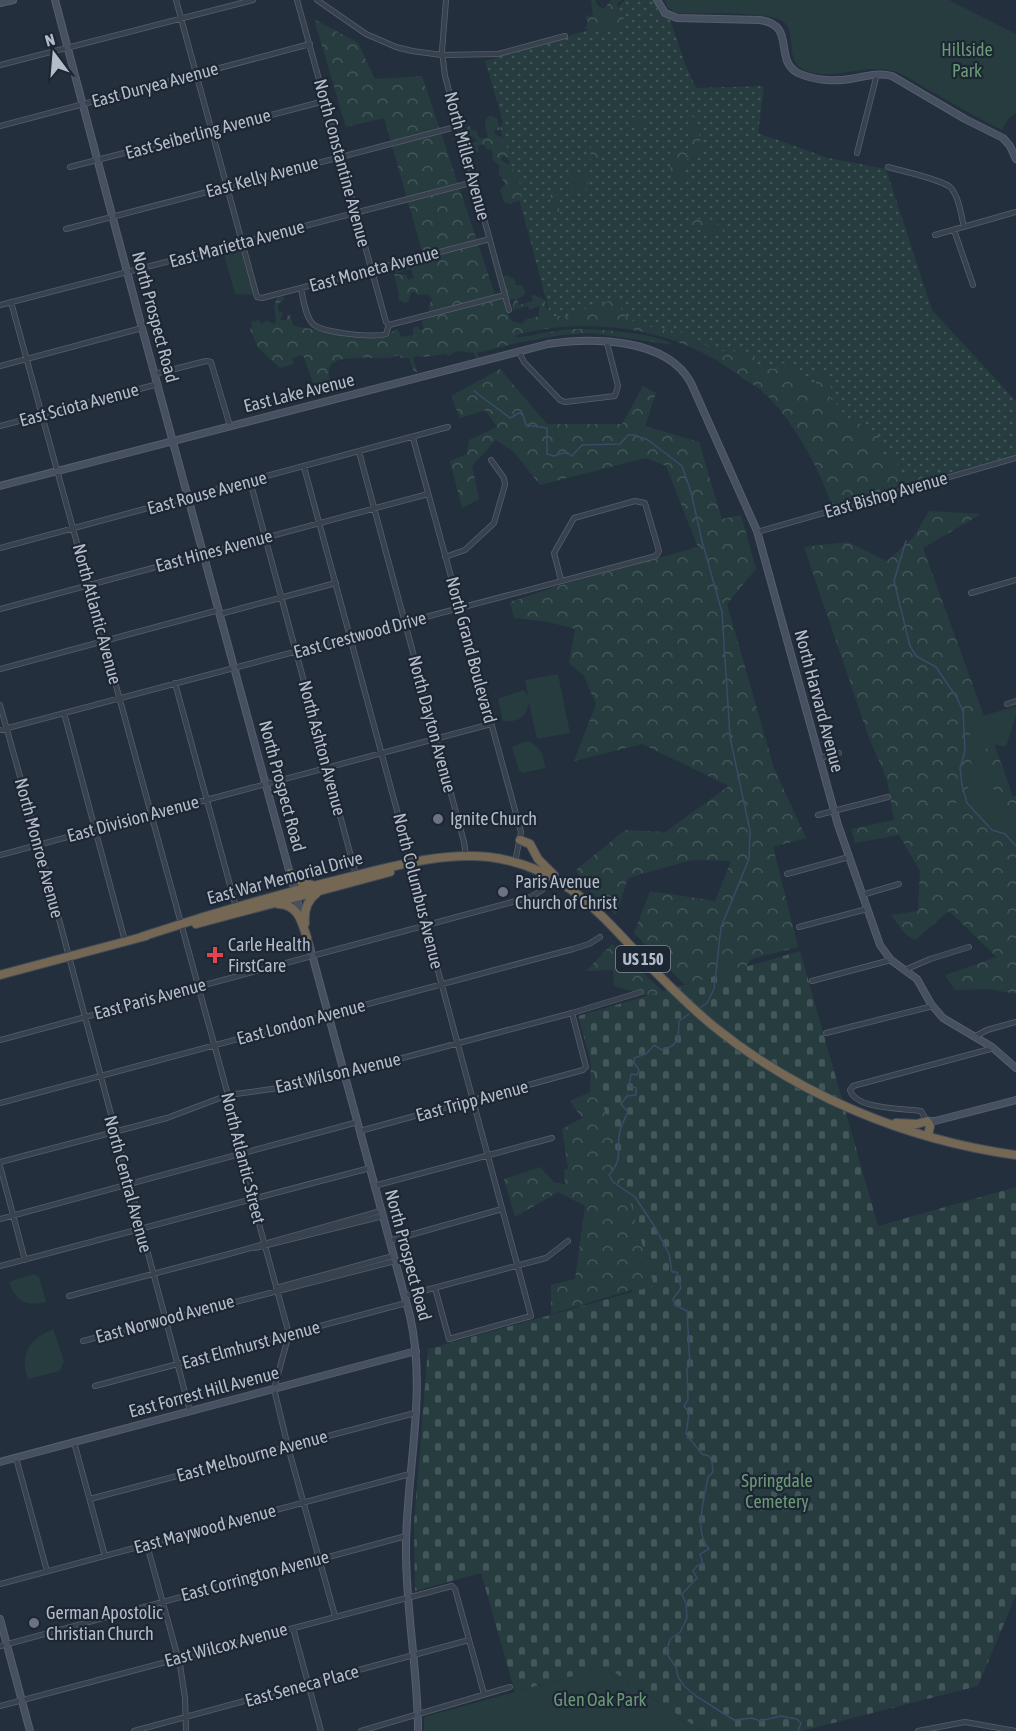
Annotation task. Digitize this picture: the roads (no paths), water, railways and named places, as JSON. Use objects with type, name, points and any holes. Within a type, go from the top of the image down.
[{"type":"highway","points":[[520,840],[530,844],[541,862],[563,883]]},
{"type":"highway","name":"East War Memorial Drive","points":[[0,975],[245,911],[296,894],[315,885],[356,875],[439,858],[489,857],[535,869],[563,883],[591,904],[665,982],[720,1031],[796,1081],[869,1116],[928,1136],[965,1146],[1016,1155]]},
{"type":"highway","name":"East War Memorial Drive","points":[[182,926],[236,907],[325,890],[411,864]]},
{"type":"highway","points":[[290,873],[302,882],[315,885]]},
{"type":"highway","points":[[307,934],[304,917],[308,902],[315,894],[325,890]]},
{"type":"highway","points":[[245,911],[275,905],[288,906],[297,913],[307,934]]},
{"type":"highway","points":[[869,1116],[907,1124],[931,1123],[928,1136]]},
{"type":"main road","points":[[0,3],[13,0]]},
{"type":"main road","name":"North Prospect Road","points":[[56,0],[142,328],[358,1122],[405,1300],[416,1351],[415,1413],[406,1536],[418,1731]]},
{"type":"main road","points":[[657,0],[664,13],[675,18],[760,20],[774,24],[780,30],[788,62],[795,71],[801,74],[841,80],[877,74],[896,78],[960,117],[1001,137],[1010,146],[1016,159]]},
{"type":"main road","name":"East Lake Avenue","points":[[0,486],[519,352],[563,342],[607,343]]},
{"type":"main road","name":"North Harvard Avenue","points":[[607,343],[658,353],[669,358],[686,375],[757,532],[834,812],[880,945],[891,960],[918,981],[933,1006],[945,1020],[994,1048],[1016,1068]]},
{"type":"main road","points":[[931,1123],[1016,1100]]},
{"type":"main road","name":"East Forrest Hill Avenue","points":[[0,1462],[416,1351]]},
{"type":"main road","points":[[0,1619],[3,1645],[30,1731]]},
{"type":"street","points":[[176,0],[242,243]]},
{"type":"street","points":[[0,65],[253,0]]},
{"type":"street","name":"North Constantine Avenue","points":[[297,0],[386,322],[390,325]]},
{"type":"street","points":[[317,0],[360,30],[380,41],[409,51],[442,55],[502,54],[565,36]]},
{"type":"street","name":"North Miller Avenue","points":[[446,0],[442,55],[445,76],[509,310]]},
{"type":"street","name":"East Duryea Avenue","points":[[0,126],[310,44]]},
{"type":"street","points":[[857,153],[877,74]]},
{"type":"street","name":"East Seiberling Avenue","points":[[70,167],[325,100]]},
{"type":"street","name":"East Kelly Avenue","points":[[66,229],[459,126]]},
{"type":"street","points":[[888,166],[940,182],[951,188],[964,227]]},
{"type":"street","name":"East Marietta Avenue","points":[[0,305],[474,182]]},
{"type":"street","points":[[934,235],[1016,212]]},
{"type":"street","points":[[954,230],[973,285]]},
{"type":"street","name":"East Moneta Avenue","points":[[242,243],[258,298],[490,239]]},
{"type":"street","points":[[300,288],[310,320],[318,327],[376,336],[387,333],[390,325],[505,295]]},
{"type":"street","name":"North Atlantic Avenue","points":[[11,302],[182,926]]},
{"type":"street","points":[[0,366],[142,328]]},
{"type":"street","points":[[519,352],[524,362],[561,401],[604,399],[614,396],[618,388],[607,343]]},
{"type":"street","name":"East Sciota Avenue","points":[[155,374],[206,361],[211,362],[230,426]]},
{"type":"street","name":"East Sciota Avenue","points":[[0,426],[158,384]]},
{"type":"street","name":"East Rouse Avenue","points":[[0,548],[448,427]]},
{"type":"street","name":"North Grand Boulevard","points":[[413,438],[521,832],[515,862]]},
{"type":"street","name":"North Dayton Avenue","points":[[359,452],[466,856]]},
{"type":"street","name":"East Bishop Avenue","points":[[757,532],[1016,458]]},
{"type":"street","points":[[446,557],[465,550],[494,523],[505,484],[491,460]]},
{"type":"street","name":"North Columbus Avenue","points":[[304,467],[531,1316],[448,1339],[435,1288]]},
{"type":"street","name":"North Ashton Avenue","points":[[250,481],[356,875]]},
{"type":"street","name":"East Hines Avenue","points":[[0,609],[428,494]]},
{"type":"street","name":"East Crestwood Drive","points":[[0,730],[460,609],[658,554],[647,506],[643,502],[633,502],[579,516],[572,520],[554,550],[561,580]]},
{"type":"street","points":[[971,592],[1016,580]]},
{"type":"street","points":[[0,669],[336,584]]},
{"type":"street","points":[[175,683],[236,907]]},
{"type":"street","points":[[1007,704],[1016,701]]},
{"type":"street","name":"North Monroe Avenue","points":[[0,705],[68,956]]},
{"type":"street","points":[[64,713],[125,941]]},
{"type":"street","name":"East Division Avenue","points":[[0,855],[491,724]]},
{"type":"street","points":[[820,758],[839,753]]},
{"type":"street","points":[[818,815],[888,797]]},
{"type":"street","points":[[787,874],[849,857]]},
{"type":"street","points":[[862,895],[898,884]]},
{"type":"street","name":"East Paris Avenue","points":[[0,1040],[531,897],[542,890]]},
{"type":"street","points":[[799,927],[867,909]]},
{"type":"street","name":"North Atlantic Street","points":[[182,926],[289,1334]]},
{"type":"street","name":"East London Avenue","points":[[0,1102],[586,945],[600,937]]},
{"type":"street","points":[[905,970],[930,959],[969,947]]},
{"type":"street","name":"North Central Avenue","points":[[68,956],[190,1411]]},
{"type":"street","points":[[812,981],[891,960]]},
{"type":"street","name":"East Wilson Avenue","points":[[0,1164],[170,1118],[228,1095],[252,1090],[290,1088],[572,1013],[641,992]]},
{"type":"street","points":[[826,1033],[933,1006]]},
{"type":"street","name":"East Tripp Avenue","points":[[360,1131],[585,1069],[572,1013]]},
{"type":"street","points":[[974,1037],[985,1031],[1016,1022]]},
{"type":"street","points":[[931,1123],[921,1111],[878,1107],[854,1096],[850,1090],[853,1086],[994,1048]]},
{"type":"street","points":[[0,1218],[358,1122]]},
{"type":"street","points":[[375,1186],[552,1138]]},
{"type":"street","points":[[0,1164],[25,1260]]},
{"type":"street","points":[[0,1266],[370,1168]]},
{"type":"street","points":[[389,1241],[502,1209]]},
{"type":"street","points":[[69,1296],[382,1213]]},
{"type":"street","name":"East Elmhurst Avenue","points":[[95,1386],[289,1334],[405,1300],[435,1288],[548,1258],[568,1241]]},
{"type":"street","name":"East Norwood Avenue","points":[[82,1341],[394,1258]]},
{"type":"street","points":[[289,1334],[274,1389],[335,1616]]},
{"type":"street","name":"East Melbourne Avenue","points":[[90,1499],[415,1413]]},
{"type":"street","points":[[74,1442],[105,1556]]},
{"type":"street","points":[[16,1458],[47,1571]]},
{"type":"street","name":"East Maywood Avenue","points":[[0,1584],[410,1474]]},
{"type":"street","name":"East Corrington Avenue","points":[[3,1645],[406,1536]]},
{"type":"street","points":[[147,1545],[178,1658],[183,1686],[186,1731]]},
{"type":"street","name":"East Wilcox Avenue","points":[[0,1706],[453,1586],[469,1640]]},
{"type":"street","points":[[293,1628],[321,1731]]},
{"type":"street","points":[[469,1640],[484,1694]]},
{"type":"street","name":"East Seneca Place","points":[[134,1731],[469,1640]]},
{"type":"street","points":[[361,1731],[510,1687]]},
{"type":"street","points":[[918,1731],[965,1722],[1016,1731]]},
{"type":"waterway","points":[[474,391],[510,418],[519,413],[523,415],[526,425],[547,428],[547,454],[554,456],[566,452],[572,456],[582,445],[620,444],[628,435],[634,435],[648,440],[682,466],[691,492],[722,612],[730,737],[750,831],[749,859],[721,927],[714,989],[707,1003],[701,1007]]},
{"type":"waterway","points":[[906,541],[894,581],[910,646],[916,656],[936,667],[963,711],[965,751],[960,768],[967,803],[992,830],[1005,834],[1016,846]]},
{"type":"waterway","points":[[689,1014],[679,1021],[678,1040],[672,1046],[662,1050],[654,1045],[646,1054],[634,1058],[634,1063],[639,1070],[637,1075],[631,1074],[629,1086],[636,1088],[636,1095],[627,1096],[621,1104],[628,1112],[620,1131],[617,1163],[609,1175],[613,1182],[635,1197],[655,1227],[669,1254],[672,1272],[677,1272],[681,1288],[673,1299],[675,1305],[687,1311],[690,1366],[687,1368],[688,1400],[684,1406],[689,1413],[686,1434],[702,1454],[709,1456],[712,1462],[713,1472],[708,1477],[701,1524],[704,1542],[709,1549],[700,1554],[703,1564],[697,1566],[693,1571],[697,1578],[682,1594],[686,1604],[687,1618],[680,1632],[670,1639],[666,1653],[676,1667],[678,1677],[684,1686],[734,1720],[752,1718],[760,1721],[781,1716],[797,1719],[801,1723],[798,1731]]},
{"type":"place","name":"Ignite Church","points":[[438,819]]},
{"type":"place","name":"Paris Avenue Church of Christ","points":[[503,892]]},
{"type":"place","name":"Carle Health FirstCare","points":[[215,955]]},
{"type":"place","name":"German Apostolic Christian Church","points":[[34,1623]]},
{"type":"park label","name":"Hillside Park","points":[[967,60]]},
{"type":"park label","name":"Springdale Cemetery","points":[[777,1491]]},
{"type":"park label","name":"Glen Oak Park","points":[[600,1700]]}]
